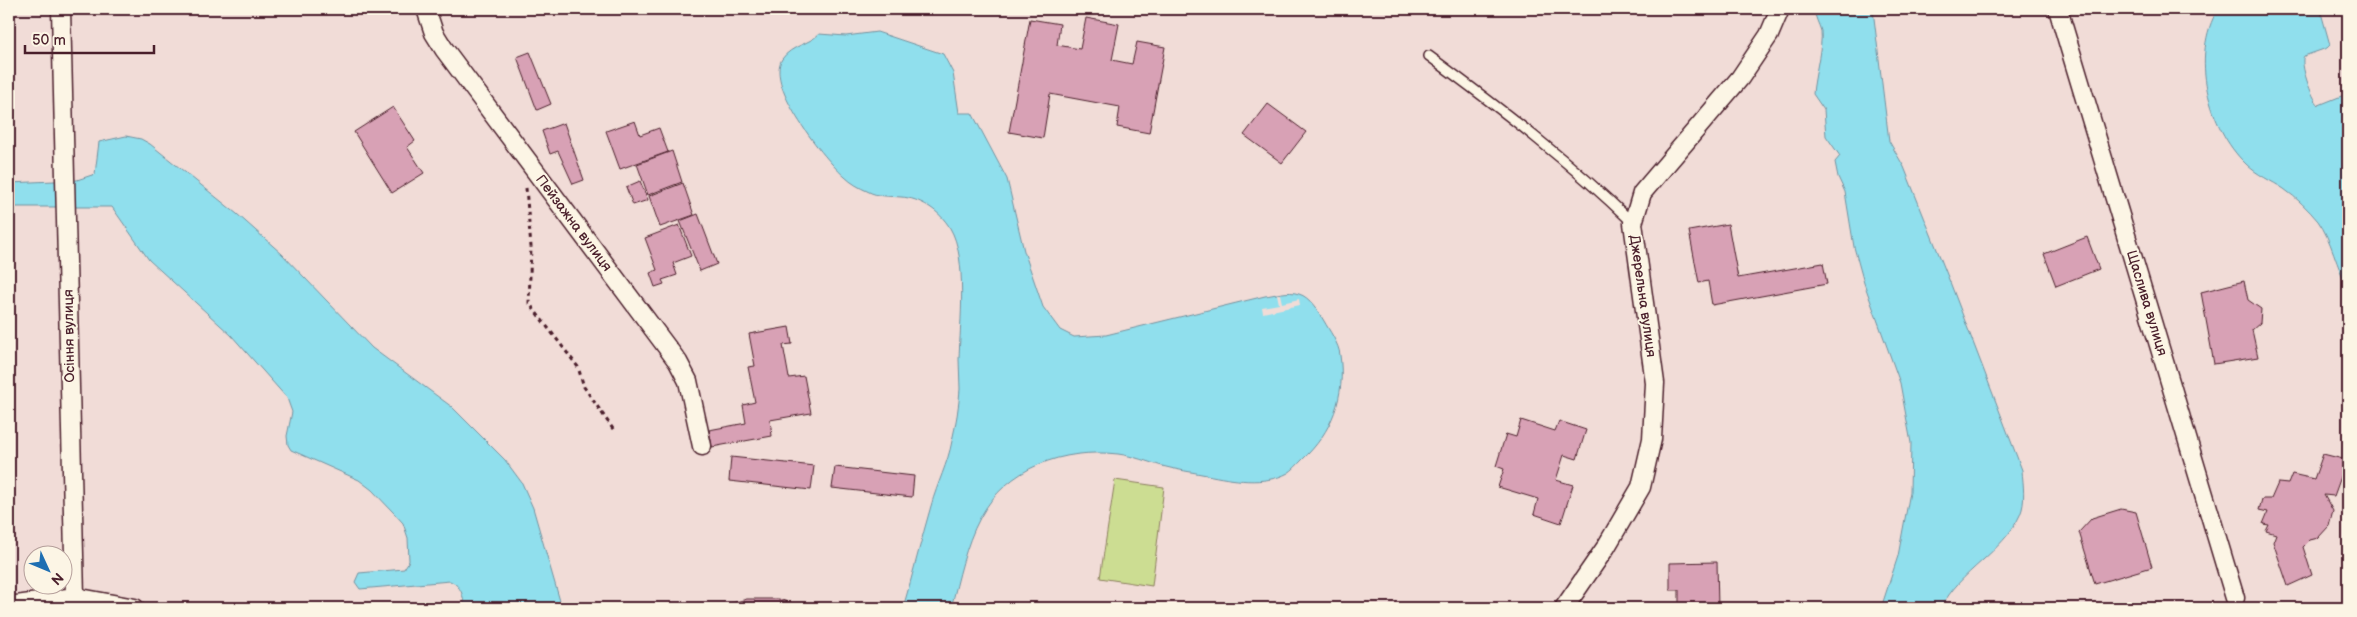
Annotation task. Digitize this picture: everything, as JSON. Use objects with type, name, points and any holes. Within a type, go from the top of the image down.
[{"type":"street","name":"Осіння вулиця","points":[[61,9],[75,597]]},
{"type":"street","name":"Пейзажна вулиця","points":[[426,9],[434,33],[444,48],[678,362],[688,381],[702,446]]},
{"type":"street","name":"Джерельна вулиця","points":[[1564,608],[1606,547],[1640,487],[1652,439],[1655,383],[1632,223],[1642,193],[1740,78],[1769,35],[1780,9]]},
{"type":"street","name":"Щаслива вулиця","points":[[2058,9],[2235,598]]},
{"type":"street","points":[[9,606],[75,597],[135,608]]},
{"type":"lane","points":[[1429,56],[1532,133],[1593,185],[1632,223]]},
{"type":"path","points":[[531,167],[525,178],[531,247],[529,303],[578,367],[584,387],[615,432]]},
{"type":"green space","points":[[1115,480],[1164,487],[1152,586],[1100,578]]},
{"type":"water","points":[[1814,9],[1873,10],[1889,141],[1904,167],[2022,470],[2024,493],[2020,515],[2003,540],[1969,572],[1949,595],[1941,608],[1881,608],[1898,556],[1910,492],[1911,443],[1900,383],[1864,283],[1854,247],[1845,192],[1838,177],[1835,162],[1840,156],[1826,136],[1824,110],[1813,94],[1821,37]]},
{"type":"water","points":[[2218,9],[2320,9],[2330,45],[2327,48],[2304,56],[2303,66],[2310,89],[2319,105],[2344,95],[2348,97],[2348,287],[2323,228],[2318,221],[2293,196],[2246,164],[2233,149],[2222,131],[2213,111],[2207,90],[2205,69],[2205,48],[2210,27]]},
{"type":"water","points":[[877,32],[943,54],[953,73],[959,113],[972,113],[1007,179],[1024,251],[1043,307],[1060,330],[1074,337],[1106,335],[1265,296],[1286,293],[1299,294],[1310,301],[1322,317],[1338,346],[1341,385],[1339,399],[1329,425],[1321,438],[1294,469],[1269,480],[1248,481],[1173,469],[1118,454],[1077,454],[1057,458],[1021,474],[991,500],[980,518],[966,551],[951,608],[903,608],[931,506],[950,449],[958,408],[962,292],[956,241],[946,222],[929,206],[908,198],[871,193],[845,177],[824,155],[800,122],[789,104],[779,71],[782,59],[786,54],[819,34],[846,36]]},
{"type":"water","points":[[126,136],[141,139],[150,144],[237,214],[282,254],[372,348],[452,407],[505,460],[522,483],[533,508],[562,608],[465,608],[463,596],[457,586],[450,581],[360,589],[355,582],[359,573],[404,569],[409,561],[408,538],[403,523],[372,490],[359,480],[291,450],[288,445],[287,436],[292,412],[287,398],[231,335],[149,260],[112,207],[9,207],[9,183],[77,180],[95,174],[99,142]]},
{"type":"pier","points":[[1277,294],[1280,294],[1282,303],[1299,299],[1300,305],[1263,313],[1262,307],[1279,304]]},
{"type":"building","points":[[1086,18],[1119,24],[1112,60],[1132,64],[1137,42],[1165,47],[1149,133],[1117,127],[1120,107],[1050,94],[1043,138],[1009,132],[1030,19],[1060,24],[1057,45],[1080,49]]},
{"type":"building","points":[[530,52],[551,104],[537,110],[517,57]]},
{"type":"building","points":[[1268,104],[1306,132],[1282,163],[1244,135]]},
{"type":"building","points":[[393,107],[415,141],[407,147],[424,173],[392,193],[354,132]]},
{"type":"building","points":[[635,121],[640,135],[659,128],[668,152],[620,169],[606,131]]},
{"type":"building","points":[[564,123],[584,180],[573,184],[558,151],[550,154],[542,131]]},
{"type":"building","points":[[672,151],[682,182],[648,195],[637,164]]},
{"type":"building","points":[[640,181],[648,200],[633,205],[626,187]]},
{"type":"building","points":[[683,183],[694,215],[660,227],[649,196]]},
{"type":"building","points":[[698,214],[717,264],[700,271],[680,221]]},
{"type":"building","points":[[1728,224],[1738,278],[1823,263],[1827,284],[1712,305],[1708,281],[1699,283],[1689,231]]},
{"type":"building","points":[[679,225],[691,256],[673,263],[677,275],[662,280],[664,284],[655,287],[650,273],[657,270],[645,238]]},
{"type":"building","points":[[2087,237],[2099,269],[2056,286],[2044,254]]},
{"type":"building","points":[[2244,281],[2248,300],[2261,309],[2260,323],[2252,330],[2258,357],[2214,364],[2201,292]]},
{"type":"building","points":[[789,327],[792,344],[783,345],[789,378],[804,376],[811,413],[770,420],[772,436],[712,447],[709,430],[746,423],[743,405],[755,402],[748,367],[755,366],[749,334]]},
{"type":"building","points":[[1521,420],[1555,431],[1559,421],[1586,430],[1577,459],[1564,455],[1556,480],[1573,485],[1561,523],[1534,514],[1538,499],[1498,487],[1504,469],[1496,466],[1506,434],[1516,437]]},
{"type":"building","points":[[2323,454],[2347,460],[2334,496],[2324,495],[2333,511],[2329,526],[2318,538],[2310,540],[2303,547],[2312,575],[2288,586],[2273,542],[2276,534],[2266,531],[2269,525],[2263,524],[2268,512],[2259,510],[2262,499],[2271,499],[2278,483],[2288,484],[2292,474],[2314,479]]},
{"type":"building","points":[[731,457],[814,466],[811,490],[729,481]]},
{"type":"building","points":[[835,467],[914,476],[912,497],[832,488]]},
{"type":"building","points":[[2121,509],[2136,512],[2152,567],[2095,584],[2079,532],[2092,518]]},
{"type":"building","points":[[1717,562],[1718,608],[1679,608],[1679,590],[1670,590],[1670,563]]},
{"type":"building","points":[[747,599],[779,599],[804,608],[714,608]]}]
